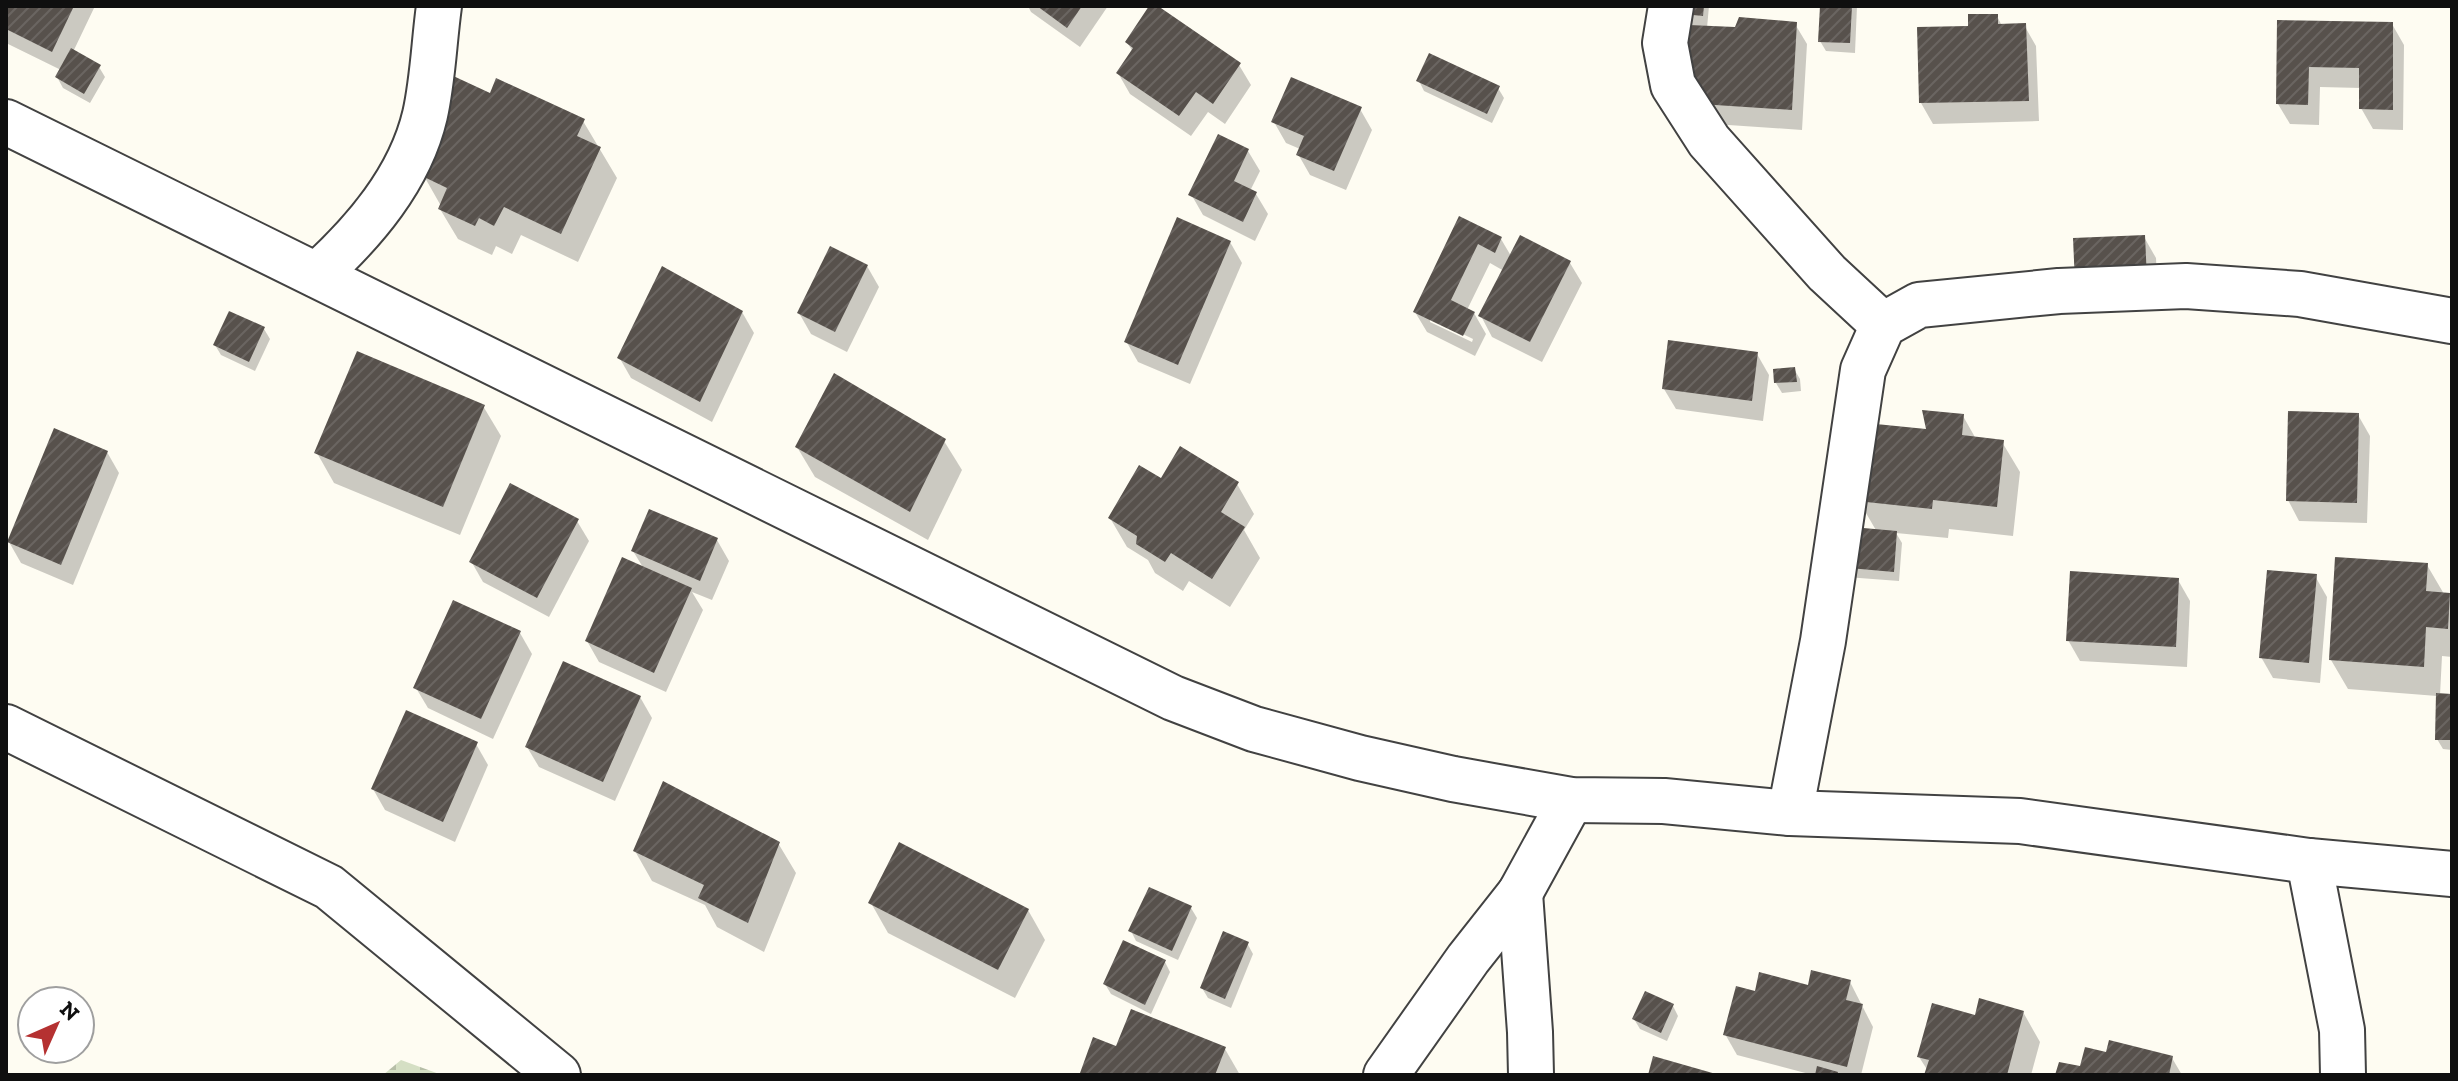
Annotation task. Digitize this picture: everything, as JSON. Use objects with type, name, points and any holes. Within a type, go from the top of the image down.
[{"type":"street","points":[[317,275],[355,240],[413,153],[425,114],[439,6]]},
{"type":"street","points":[[1671,6],[1665,43],[1673,85],[1709,141],[1827,273],[1883,325]]},
{"type":"street","points":[[6,122],[1173,698],[1254,729],[1453,779],[1571,800],[1664,801],[1790,813],[2020,821],[2309,861],[2452,874]]},
{"type":"street","points":[[1790,813],[1823,641],[1863,370],[1883,325],[1919,305],[2059,291],[2186,286],[2300,294],[2452,321]]},
{"type":"street","points":[[6,727],[329,887],[558,1075]]},
{"type":"street","points":[[1386,1075],[1468,959],[1520,893],[1571,800]]},
{"type":"street","points":[[2309,861],[2342,1030],[2343,1075]]},
{"type":"street","points":[[1520,893],[1531,1075]]},
{"type":"green space","points":[[401,1060],[442,1075],[383,1075]]},
{"type":"building","points":[[6,6],[74,6],[52,52],[6,29]]},
{"type":"building","points":[[1037,6],[1082,6],[1067,28]]},
{"type":"building","points":[[1149,6],[1158,6],[1241,63],[1213,104],[1196,92],[1179,116],[1116,73],[1133,48],[1125,42]]},
{"type":"building","points":[[1684,6],[1704,6],[1703,16],[1683,14]]},
{"type":"building","points":[[1820,6],[1852,6],[1850,43],[1818,42]]},
{"type":"building","points":[[1968,14],[1998,14],[1998,24],[2026,23],[2029,101],[1919,103],[1917,27],[1968,26]]},
{"type":"building","points":[[1739,17],[1797,22],[1792,110],[1685,103],[1689,25],[1735,27]]},
{"type":"building","points":[[2277,20],[2393,22],[2393,110],[2359,109],[2359,68],[2309,67],[2308,105],[2276,104]]},
{"type":"building","points":[[71,48],[101,65],[84,94],[55,77]]},
{"type":"building","points":[[1429,53],[1500,86],[1487,114],[1416,81]]},
{"type":"building","points":[[449,74],[490,93],[496,78],[585,119],[577,136],[601,147],[561,234],[504,207],[494,226],[479,218],[475,226],[438,209],[447,188],[422,176]]},
{"type":"building","points":[[1291,77],[1362,107],[1334,171],[1296,155],[1304,136],[1271,122]]},
{"type":"building","points":[[1218,134],[1249,149],[1234,181],[1257,192],[1243,222],[1188,195]]},
{"type":"building","points":[[1459,216],[1502,237],[1495,253],[1478,244],[1451,300],[1475,312],[1463,336],[1413,312]]},
{"type":"building","points":[[1177,217],[1231,241],[1178,365],[1124,342]]},
{"type":"building","points":[[1520,235],[1571,261],[1530,342],[1478,316]]},
{"type":"building","points":[[2145,235],[2147,280],[2075,283],[2073,238]]},
{"type":"building","points":[[830,246],[868,265],[835,332],[797,313]]},
{"type":"building","points":[[662,266],[743,311],[700,402],[617,358]]},
{"type":"building","points":[[229,311],[265,327],[249,362],[213,345]]},
{"type":"building","points":[[1668,340],[1758,352],[1752,401],[1662,389]]},
{"type":"building","points":[[357,351],[485,405],[443,507],[314,453]]},
{"type":"building","points":[[1795,367],[1797,382],[1774,383],[1773,369]]},
{"type":"building","points":[[834,373],[946,439],[910,512],[795,447]]},
{"type":"building","points":[[1922,410],[1964,414],[1962,435],[2004,440],[1997,507],[1933,500],[1932,509],[1857,501],[1866,423],[1926,429]]},
{"type":"building","points":[[2288,411],[2359,413],[2357,503],[2286,501]]},
{"type":"building","points":[[54,428],[108,451],[61,565],[7,542]]},
{"type":"building","points":[[1180,446],[1239,482],[1221,512],[1245,527],[1212,579],[1171,553],[1165,562],[1136,544],[1137,536],[1108,518],[1139,465],[1161,478]]},
{"type":"building","points":[[510,483],[579,519],[537,598],[469,562]]},
{"type":"building","points":[[649,509],[718,538],[700,581],[631,551]]},
{"type":"building","points":[[1841,526],[1897,531],[1894,572],[1838,567]]},
{"type":"building","points":[[622,557],[692,588],[654,673],[585,641]]},
{"type":"building","points":[[2335,557],[2428,563],[2426,591],[2450,593],[2448,629],[2426,627],[2424,667],[2329,660]]},
{"type":"building","points":[[2267,570],[2317,574],[2309,663],[2259,658]]},
{"type":"building","points":[[2070,571],[2179,578],[2176,647],[2066,641]]},
{"type":"building","points":[[453,600],[521,631],[481,719],[413,688]]},
{"type":"building","points":[[563,661],[641,696],[603,782],[525,747]]},
{"type":"building","points":[[2436,693],[2452,694],[2452,740],[2435,740]]},
{"type":"building","points":[[406,710],[478,742],[443,822],[371,789]]},
{"type":"building","points":[[663,781],[780,842],[748,923],[698,898],[704,885],[633,851]]},
{"type":"building","points":[[899,842],[1029,909],[998,970],[868,903]]},
{"type":"building","points":[[1149,887],[1192,906],[1172,951],[1128,931]]},
{"type":"building","points":[[1223,931],[1249,942],[1225,999],[1200,988]]},
{"type":"building","points":[[1123,940],[1166,960],[1145,1005],[1103,984]]},
{"type":"building","points":[[1811,970],[1851,980],[1846,1000],[1863,1004],[1847,1067],[1723,1035],[1736,986],[1755,991],[1759,972],[1808,985]]},
{"type":"building","points":[[1645,991],[1674,1004],[1661,1033],[1632,1019]]},
{"type":"building","points":[[1979,998],[2024,1011],[2007,1075],[1924,1075],[1929,1060],[1917,1057],[1932,1003],[1975,1015]]},
{"type":"building","points":[[1131,1009],[1226,1047],[1215,1075],[1080,1073],[1093,1037],[1116,1046]]},
{"type":"building","points":[[2109,1040],[2173,1056],[2169,1075],[2055,1075],[2059,1062],[2080,1066],[2085,1047],[2106,1052]]},
{"type":"building","points":[[1653,1056],[1716,1074],[1716,1075],[1648,1075]]},
{"type":"building","points":[[1817,1066],[1838,1072],[1837,1075],[1815,1075]]}]
